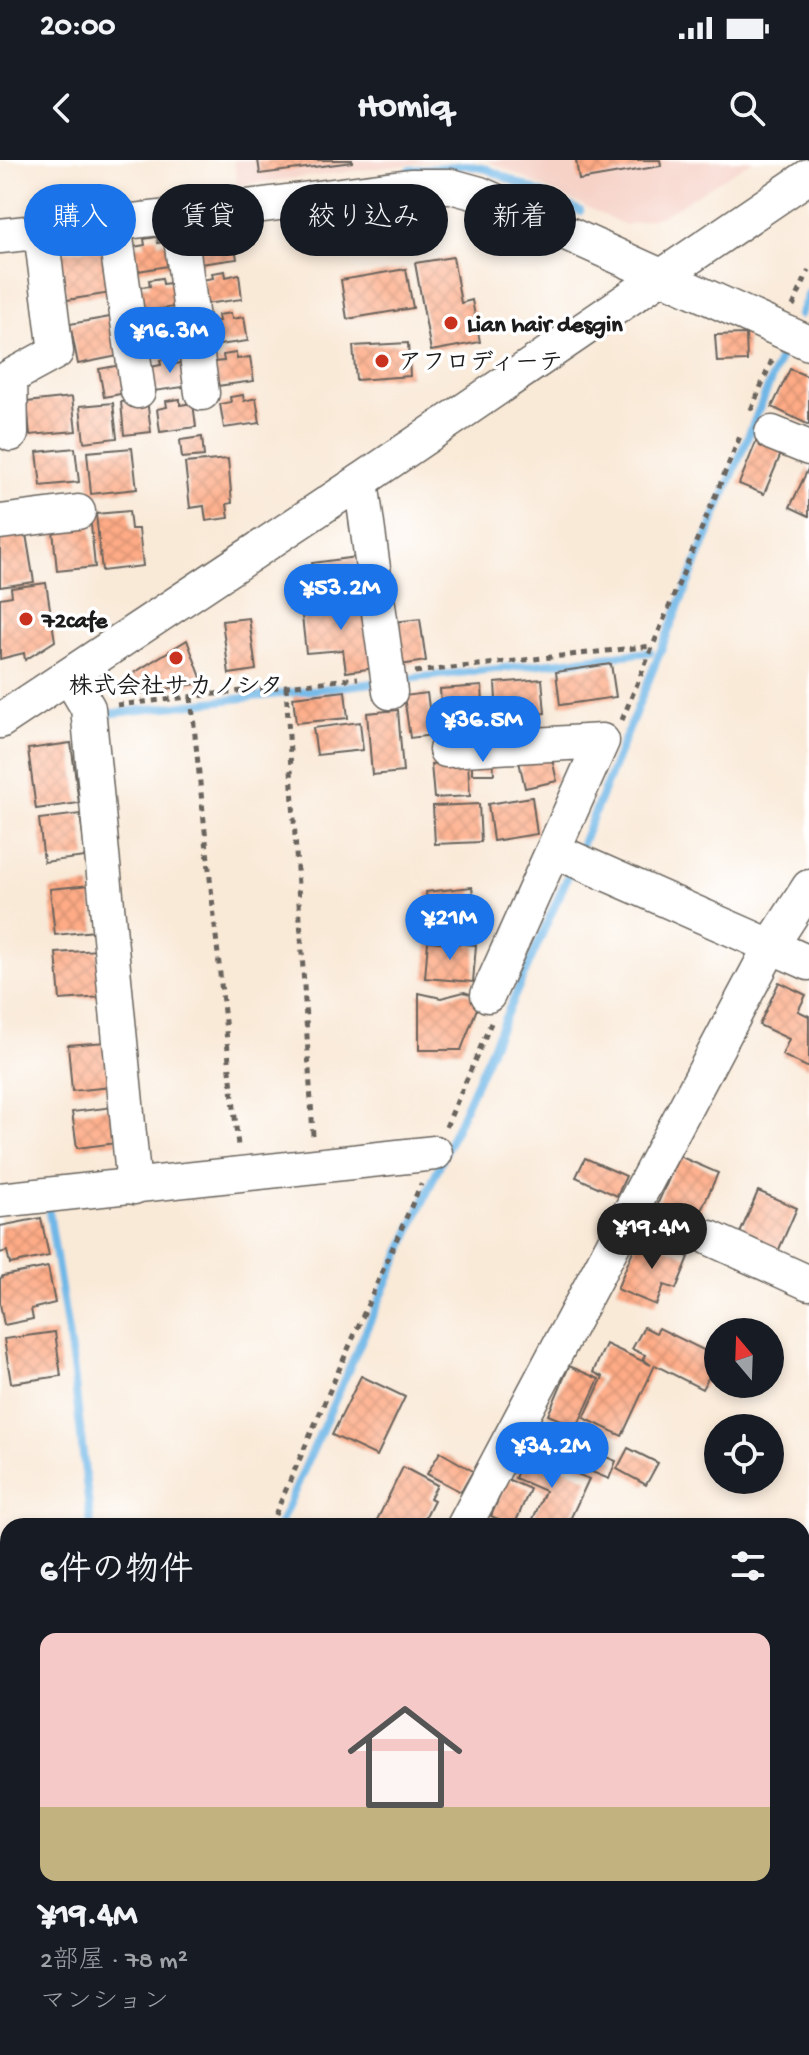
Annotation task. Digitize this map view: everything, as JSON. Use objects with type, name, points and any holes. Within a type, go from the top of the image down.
[{"type":"street","points":[[264,205],[410,186],[449,170],[480,194],[809,343]]},
{"type":"street","points":[[0,721],[361,481],[809,176]]},
{"type":"street","points":[[0,236],[24,234]]},
{"type":"street","points":[[11,434],[10,377],[56,352],[44,256]]},
{"type":"street","points":[[119,256],[138,391]]},
{"type":"street","points":[[183,256],[202,393]]},
{"type":"street","points":[[772,433],[809,448]]},
{"type":"street","points":[[361,481],[390,692]]},
{"type":"street","points":[[0,522],[78,512]]},
{"type":"street","points":[[69,676],[88,708],[134,1187]]},
{"type":"street","points":[[446,750],[602,741],[488,995]]},
{"type":"street","points":[[555,851],[785,953]]},
{"type":"street","points":[[468,1518],[785,953],[809,887]]},
{"type":"street","points":[[0,1200],[435,1153]]},
{"type":"street","points":[[710,1238],[809,1283]]},
{"type":"path","points":[[286,686],[315,1167]]},
{"type":"path","points":[[191,697],[241,1175]]},
{"type":"shaded area","points":[[234,160],[447,160],[245,184],[237,184]]},
{"type":"shaded area","points":[[486,160],[754,160],[662,216],[625,225],[576,202],[576,184],[537,184]]},
{"type":"building","points":[[258,160],[352,160],[352,162],[260,174]]},
{"type":"building","points":[[576,160],[660,160],[661,166],[579,180]]},
{"type":"building","points":[[152,238],[152,256],[173,256],[174,265],[138,271],[136,247],[145,245],[144,239]]},
{"type":"building","points":[[60,256],[105,256],[111,293],[67,300]]},
{"type":"building","points":[[199,256],[236,256],[237,259],[200,264]]},
{"type":"building","name":"Lian hair desgin","points":[[453,257],[461,303],[472,300],[480,342],[431,351],[415,263]]},
{"type":"building","points":[[406,269],[413,308],[347,319],[341,280]]},
{"type":"building","points":[[225,271],[226,277],[239,274],[242,299],[206,304],[202,280],[213,278],[212,273]]},
{"type":"building","points":[[162,278],[163,284],[176,282],[180,306],[143,312],[140,287],[150,286],[149,280]]},
{"type":"building","points":[[231,313],[232,319],[244,317],[248,341],[211,346],[208,322],[219,321],[218,315]]},
{"type":"building","points":[[116,316],[123,355],[78,364],[70,324]]},
{"type":"building","points":[[168,316],[169,322],[181,321],[185,344],[149,350],[145,326],[156,324],[155,318]]},
{"type":"building","points":[[746,334],[747,361],[717,362],[715,335]]},
{"type":"building","name":"アフロディーテ","points":[[408,343],[410,376],[356,380],[353,346]]},
{"type":"building","points":[[236,353],[237,359],[250,357],[254,381],[217,386],[214,362],[224,361],[223,355]]},
{"type":"building","points":[[173,357],[174,364],[187,362],[191,386],[154,391],[150,367],[161,365],[160,360]]},
{"type":"building","points":[[121,365],[126,393],[104,397],[99,369]]},
{"type":"building","points":[[790,369],[809,377],[809,425],[772,407]]},
{"type":"building","points":[[243,395],[244,401],[256,398],[260,423],[224,428],[220,404],[231,402],[230,397]]},
{"type":"building","points":[[72,397],[76,431],[30,435],[27,402]]},
{"type":"building","points":[[147,399],[151,432],[124,435],[121,402]]},
{"type":"building","points":[[180,399],[180,405],[193,403],[196,427],[160,432],[157,409],[167,407],[166,401]]},
{"type":"building","points":[[113,403],[117,438],[84,442],[80,406]]},
{"type":"building","points":[[202,437],[204,456],[182,458],[180,440]]},
{"type":"building","points":[[758,437],[784,447],[764,494],[739,484]]},
{"type":"building","points":[[75,448],[79,482],[41,486],[37,452]]},
{"type":"building","points":[[132,448],[137,489],[91,494],[87,452]]},
{"type":"building","points":[[228,459],[232,503],[227,504],[229,518],[206,521],[204,506],[190,508],[185,463]]},
{"type":"building","points":[[809,467],[809,516],[790,507]]},
{"type":"building","points":[[129,511],[131,529],[139,529],[143,566],[102,571],[96,514]]},
{"type":"building","points":[[91,525],[95,567],[57,571],[53,530]]},
{"type":"building","points":[[25,528],[34,582],[0,587],[0,532]]},
{"type":"building","points":[[356,557],[360,581],[316,587],[312,563]]},
{"type":"building","name":"72cafe","points":[[46,583],[55,641],[25,660],[24,653],[0,659],[0,598],[12,596],[11,588]]},
{"type":"building","points":[[367,600],[375,668],[346,672],[343,650],[306,653],[301,607]]},
{"type":"building","points":[[249,618],[256,670],[229,674],[222,621]]},
{"type":"building","points":[[420,619],[426,661],[400,665],[394,622]]},
{"type":"building","name":"株式会社サカノシタ","points":[[187,640],[203,683],[136,694],[129,676]]},
{"type":"building","points":[[611,664],[616,697],[560,705],[556,672]]},
{"type":"building","points":[[542,679],[545,713],[497,717],[495,683]]},
{"type":"building","points":[[482,686],[484,719],[442,722],[440,689]]},
{"type":"building","points":[[345,691],[348,718],[296,723],[293,697]]},
{"type":"building","points":[[427,693],[433,735],[410,738],[404,696]]},
{"type":"building","points":[[398,710],[403,772],[372,775],[367,713]]},
{"type":"building","points":[[360,722],[363,750],[317,755],[313,728]]},
{"type":"building","points":[[71,743],[79,803],[36,809],[28,749]]},
{"type":"building","points":[[550,750],[557,781],[525,788],[518,757]]},
{"type":"building","points":[[493,753],[494,774],[472,774],[472,754]]},
{"type":"building","points":[[468,762],[470,796],[434,798],[431,764]]},
{"type":"building","points":[[532,797],[537,834],[493,841],[488,804]]},
{"type":"building","points":[[479,804],[481,842],[435,844],[433,806]]},
{"type":"building","points":[[80,814],[86,857],[44,862],[39,819]]},
{"type":"building","points":[[90,885],[95,931],[55,935],[50,889]]},
{"type":"building","points":[[472,887],[477,925],[430,931],[426,892]]},
{"type":"building","points":[[428,941],[476,945],[473,982],[425,978]]},
{"type":"building","points":[[98,950],[102,997],[60,1000],[56,953]]},
{"type":"building","points":[[779,982],[806,995],[798,1011],[809,1016],[809,1068],[782,1055],[789,1039],[759,1025]]},
{"type":"building","points":[[464,992],[481,998],[461,1050],[419,1050],[419,993],[441,998]]},
{"type":"building","points":[[106,1042],[111,1087],[72,1091],[68,1045]]},
{"type":"building","points":[[113,1107],[117,1143],[77,1148],[72,1112]]},
{"type":"building","points":[[679,1156],[718,1173],[696,1222],[657,1205]]},
{"type":"building","points":[[585,1158],[626,1176],[617,1196],[576,1177]]},
{"type":"building","points":[[758,1191],[797,1208],[777,1254],[738,1238]]},
{"type":"building","points":[[650,1210],[666,1216],[661,1230],[645,1223]]},
{"type":"building","points":[[669,1216],[691,1224],[685,1239],[664,1231]]},
{"type":"building","points":[[41,1218],[49,1256],[10,1264],[7,1251],[0,1253],[0,1226]]},
{"type":"building","points":[[639,1236],[689,1257],[676,1289],[664,1285],[656,1305],[617,1289]]},
{"type":"building","points":[[48,1267],[55,1303],[31,1309],[33,1319],[4,1325],[0,1279]]},
{"type":"building","points":[[644,1327],[656,1333],[659,1328],[704,1350],[704,1385],[702,1389],[655,1365],[622,1436],[584,1418],[603,1377],[593,1372],[606,1344],[651,1365],[643,1359],[645,1355],[632,1349]]},
{"type":"building","points":[[55,1332],[61,1376],[11,1383],[4,1339]]},
{"type":"building","points":[[569,1366],[599,1379],[577,1427],[548,1415]]},
{"type":"building","points":[[361,1376],[405,1397],[377,1456],[332,1435]]},
{"type":"building","points":[[537,1419],[564,1431],[558,1444],[548,1440],[541,1456],[523,1449]]},
{"type":"building","points":[[563,1439],[616,1461],[609,1479],[555,1457]]},
{"type":"building","points":[[628,1448],[658,1463],[646,1485],[617,1469]]},
{"type":"building","points":[[440,1452],[473,1471],[461,1492],[427,1474]]},
{"type":"building","points":[[526,1452],[589,1479],[571,1518],[533,1518],[545,1491],[515,1478]]},
{"type":"building","points":[[403,1467],[437,1485],[425,1518],[378,1518]]},
{"type":"building","points":[[507,1479],[530,1489],[517,1518],[491,1516]]},
{"type":"waterway","points":[[410,170],[466,165],[487,169],[580,211]]},
{"type":"waterway","points":[[800,315],[809,293]]},
{"type":"waterway","points":[[579,851],[784,348]]},
{"type":"waterway","points":[[396,680],[650,652]]},
{"type":"waterway","points":[[98,715],[382,682]]},
{"type":"waterway","points":[[283,1518],[572,867]]},
{"type":"waterway","points":[[48,1205],[73,1365],[90,1518]]},
{"type":"place","name":"Lian hair desgin","points":[[451,323]]},
{"type":"place","name":"アフロディーテ","points":[[382,361]]},
{"type":"place","name":"72cafe","points":[[26,619]]},
{"type":"place","name":"株式会社サカノシタ","points":[[176,658]]}]
